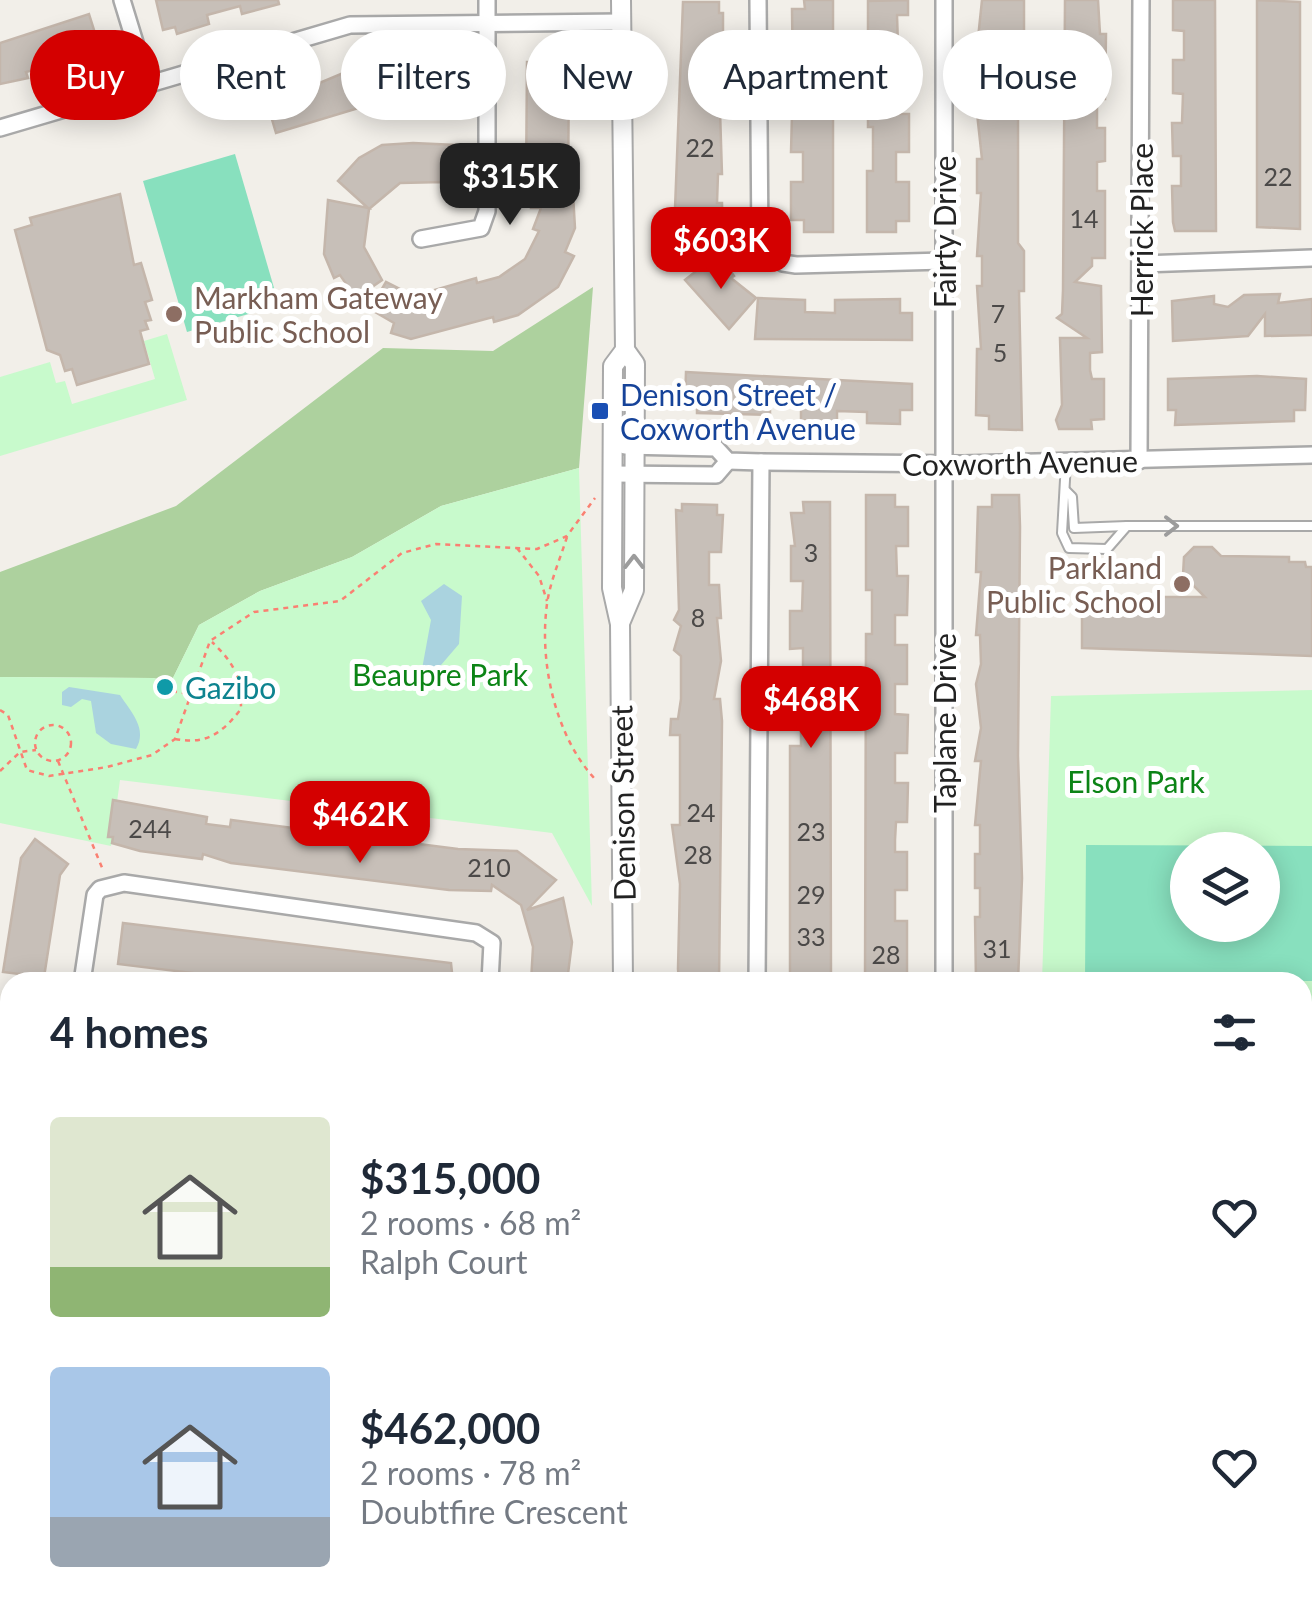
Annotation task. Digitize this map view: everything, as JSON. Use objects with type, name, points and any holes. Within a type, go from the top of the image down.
[{"type":"street","points":[[122,0],[131,30]]},
{"type":"street","points":[[421,239],[481,228],[487,211],[487,0]]},
{"type":"street","name":"Denison Street","points":[[620,624],[634,590],[635,474],[635,364],[625,350],[621,0]]},
{"type":"street","points":[[758,0],[760,245],[783,263],[796,265],[944,261]]},
{"type":"street","name":"Fairty Drive","points":[[944,0],[944,464]]},
{"type":"street","name":"Herrick Place","points":[[1139,461],[1141,0]]},
{"type":"street","points":[[160,81],[350,24],[621,22]]},
{"type":"street","points":[[0,128],[30,119]]},
{"type":"street","points":[[1142,264],[1312,258]]},
{"type":"street","name":"Denison Street","points":[[623,972],[620,624],[612,588],[611,445],[613,366],[625,350]]},
{"type":"street","name":"Coxworth Avenue","points":[[611,445],[716,448],[728,461],[761,462],[944,464],[1312,456]]},
{"type":"street","name":"Coxworth Avenue","points":[[612,474],[716,474],[728,461]]},
{"type":"street","points":[[757,972],[761,462]]},
{"type":"street","name":"Taplane Drive","points":[[944,464],[944,972]]},
{"type":"street","points":[[83,972],[91,908],[100,889],[124,883],[476,932],[492,943],[491,972]]},
{"type":"lane","points":[[1066,462],[1062,533],[1069,548],[1106,550],[1127,526]]},
{"type":"lane","points":[[1066,491],[1072,497],[1074,528],[1312,526]]},
{"type":"path","points":[[595,779],[562,726],[545,651],[547,602],[567,536],[596,497]]},
{"type":"path","points":[[0,710],[8,715],[28,770],[65,776],[152,755],[176,739],[210,641],[254,612],[340,601],[402,554],[436,544],[537,549],[567,536]]},
{"type":"path","points":[[516,546],[539,576],[547,602]]},
{"type":"path","points":[[176,739],[192,742],[212,738],[241,709],[241,680],[232,661],[210,641]]},
{"type":"path","points":[[172,691],[190,694]]},
{"type":"path","points":[[62,727],[71,743],[58,761],[45,760],[36,750],[35,738],[42,728],[62,727]]},
{"type":"path","points":[[0,771],[20,752],[36,750]]},
{"type":"path","points":[[58,761],[110,886]]},
{"type":"green space","points":[[235,154],[279,305],[187,332],[143,181]]},
{"type":"green space","points":[[593,287],[579,468],[441,506],[352,557],[260,591],[199,625],[171,682],[153,678],[0,677],[0,572],[176,506],[383,348],[493,351]]},
{"type":"green space","points":[[167,334],[187,400],[0,456],[0,377],[50,362],[56,383],[65,381],[72,404],[155,379],[144,341]]},
{"type":"green space","name":"Beaupre Park","points":[[579,468],[592,906],[552,833],[120,780],[111,846],[0,823],[0,677],[153,678],[171,682],[199,625],[260,591],[352,557],[441,506]]},
{"type":"green space","name":"Elson Park","points":[[1312,690],[1312,972],[1042,972],[1051,696]]},
{"type":"green space","points":[[1086,845],[1170,845],[1170,942],[1280,942],[1280,846],[1312,846],[1312,972],[1085,972]]},
{"type":"water","points":[[444,584],[462,596],[459,644],[429,679],[422,669],[431,620],[421,601]]},
{"type":"water","points":[[69,687],[120,695],[139,728],[136,749],[111,744],[96,733],[91,701],[82,699],[71,707],[62,705],[62,692]]},
{"type":"building","points":[[156,0],[278,0],[279,4],[242,14],[240,6],[207,15],[209,24],[177,34],[175,27],[163,30]]},
{"type":"building","points":[[804,0],[833,0],[833,30],[792,30],[792,9],[805,9]]},
{"type":"building","points":[[908,0],[908,15],[897,15],[898,30],[868,30],[868,1]]},
{"type":"building","points":[[982,0],[1024,0],[1024,30],[979,30]]},
{"type":"building","points":[[1065,0],[1098,0],[1100,30],[1065,30]]},
{"type":"building","points":[[1173,0],[1215,0],[1216,231],[1175,231],[1173,222],[1172,186],[1181,186],[1181,156],[1173,156],[1172,123],[1182,123],[1183,94],[1173,93],[1173,60],[1184,60],[1184,31],[1173,30]]},
{"type":"building","points":[[1257,0],[1300,2],[1300,229],[1257,227]]},
{"type":"building","points":[[683,2],[719,2],[723,30],[688,30],[688,120],[720,120],[722,174],[718,174],[717,203],[722,203],[723,238],[708,241],[715,251],[686,256],[682,209],[675,209]]},
{"type":"building","points":[[89,14],[94,30],[40,30]]},
{"type":"building","points":[[30,33],[28,78],[0,84],[0,43]]},
{"type":"building","points":[[341,74],[341,113],[321,119],[321,82]]},
{"type":"building","points":[[272,120],[319,120],[276,133]]},
{"type":"building","points":[[527,120],[569,120],[568,194],[573,194],[575,228],[565,252],[574,256],[558,287],[518,315],[494,322],[493,317],[411,339],[391,333],[394,323],[370,309],[386,282],[414,296],[476,278],[477,283],[499,277],[525,259],[539,231],[533,229],[541,208],[531,208],[531,187],[526,187]]},
{"type":"building","points":[[792,120],[833,120],[833,232],[804,232],[804,220],[791,220],[791,182],[803,182],[803,152],[791,152]]},
{"type":"building","points":[[868,120],[909,120],[909,152],[896,152],[896,182],[909,182],[909,221],[896,221],[896,232],[867,232],[867,171],[873,171],[873,127],[868,127]]},
{"type":"building","points":[[978,120],[1018,120],[1018,243],[1024,251],[1024,291],[1019,291],[1022,430],[989,429],[989,416],[976,415],[977,349],[981,349],[977,286],[982,286],[982,256],[977,256],[981,193],[977,193],[977,159],[982,159]]},
{"type":"building","points":[[1064,120],[1097,120],[1097,128],[1105,128],[1105,161],[1097,162],[1097,191],[1105,191],[1105,258],[1092,258],[1092,266],[1075,282],[1101,286],[1102,352],[1090,353],[1090,370],[1092,379],[1104,379],[1104,419],[1091,420],[1092,429],[1059,429],[1056,420],[1062,405],[1060,338],[1087,338],[1057,318],[1062,314]]},
{"type":"building","points":[[382,145],[457,145],[457,187],[443,187],[443,182],[400,183],[369,209],[364,247],[382,280],[356,298],[340,275],[334,278],[324,254],[328,200],[368,208],[338,181],[359,158]]},
{"type":"building","points":[[120,194],[134,265],[141,263],[152,300],[145,302],[151,320],[145,321],[148,329],[140,331],[149,364],[77,385],[72,369],[65,371],[60,355],[47,350],[15,230],[32,225],[30,218]]},
{"type":"building","points":[[714,257],[716,271],[725,264],[734,276],[731,278],[756,298],[729,329],[685,280]]},
{"type":"building","points":[[1280,294],[1278,303],[1312,299],[1312,335],[1265,336],[1265,314],[1248,336],[1173,341],[1172,301],[1214,296],[1214,304],[1228,307],[1244,295]]},
{"type":"building","points":[[758,298],[805,300],[805,312],[835,313],[835,300],[900,299],[900,313],[912,313],[912,340],[755,339]]},
{"type":"building","points":[[686,372],[912,384],[912,410],[900,410],[900,424],[867,423],[867,412],[837,411],[837,423],[801,420],[801,408],[770,403],[770,415],[697,413],[697,401],[685,401]]},
{"type":"building","points":[[1168,379],[1306,379],[1305,410],[1294,410],[1294,421],[1175,425],[1176,410],[1168,410]]},
{"type":"building","points":[[866,495],[895,495],[895,507],[908,507],[908,546],[896,546],[897,576],[908,576],[907,615],[895,615],[895,645],[907,645],[907,684],[895,684],[895,714],[908,715],[907,753],[895,753],[895,783],[908,783],[907,822],[896,822],[895,852],[907,852],[907,890],[895,890],[895,921],[907,921],[907,972],[865,972],[866,634],[872,634],[872,590],[866,590]]},
{"type":"building","points":[[992,495],[1019,495],[1018,756],[1022,878],[1018,972],[976,972],[975,917],[980,917],[980,888],[975,888],[975,854],[980,854],[980,825],[975,825],[981,761],[975,761],[981,728],[976,684],[981,664],[980,635],[976,635],[981,572],[976,572],[978,507],[992,507]]},
{"type":"building","points":[[803,502],[830,502],[831,972],[790,972],[790,746],[801,746],[801,717],[790,717],[790,680],[803,680],[803,648],[790,649],[790,611],[802,611],[803,581],[791,581],[791,546],[795,546],[791,513],[804,513]]},
{"type":"building","points":[[682,504],[717,505],[717,515],[723,515],[721,552],[709,552],[709,585],[719,585],[721,618],[717,618],[721,661],[714,699],[720,699],[722,721],[719,972],[678,972],[680,884],[672,825],[680,825],[680,735],[670,735],[671,719],[678,719],[681,699],[681,656],[674,650],[681,626],[674,620],[679,610],[676,510],[682,511]]},
{"type":"building","points":[[1194,547],[1212,547],[1221,556],[1289,557],[1289,562],[1305,562],[1306,567],[1312,567],[1312,656],[1082,648],[1082,607],[1150,607],[1151,597],[1205,597],[1183,575],[1184,557]]},
{"type":"building","points":[[113,800],[207,817],[206,824],[230,827],[231,820],[458,849],[517,851],[556,880],[527,910],[563,898],[572,942],[568,972],[532,972],[533,947],[521,905],[492,885],[491,891],[449,890],[231,863],[203,854],[202,859],[140,851],[112,843],[113,837],[108,837]]},
{"type":"building","points":[[35,839],[68,864],[60,875],[45,972],[3,972],[21,858]]},
{"type":"building","points":[[123,923],[451,963],[452,972],[184,972],[118,964]]},
{"type":"place","name":"Markham Gateway Public School","points":[[174,314]]},
{"type":"place","name":"Denison Street / Coxworth Avenue","points":[[600,411]]},
{"type":"place","name":"Parkland Public School","points":[[1182,584]]},
{"type":"place","name":"Gazibo","points":[[165,687]]}]
